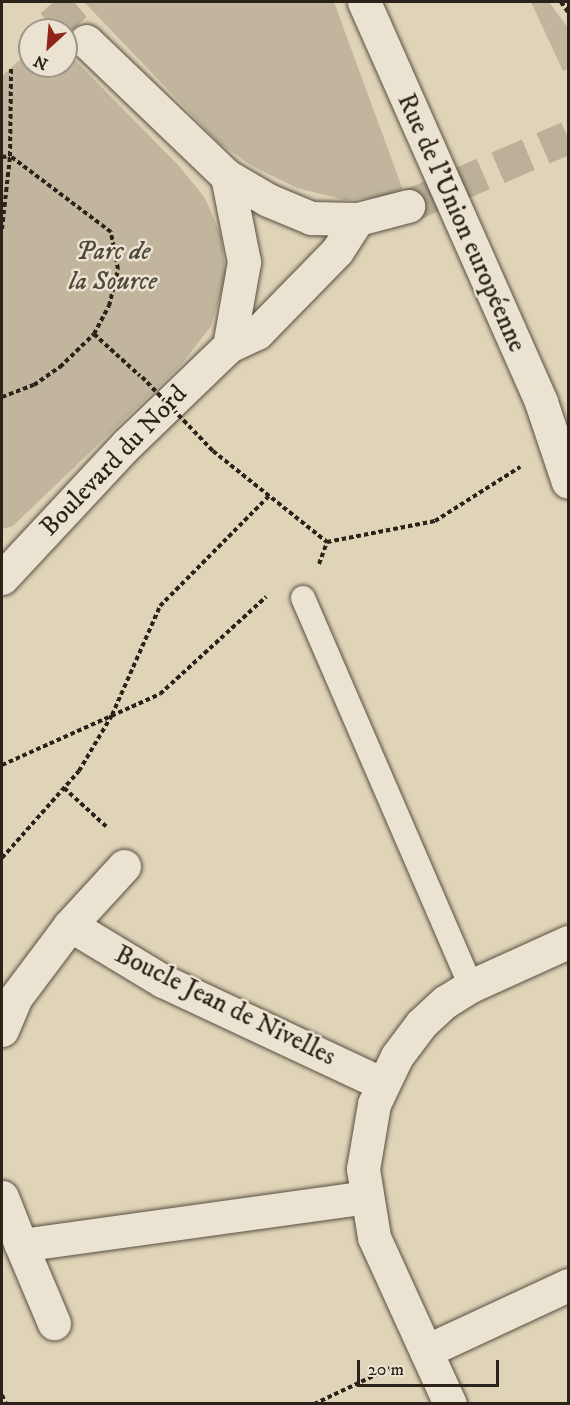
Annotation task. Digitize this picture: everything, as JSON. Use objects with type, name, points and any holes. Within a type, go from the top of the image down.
[{"type":"street","name":"Rue de l'Union européenne","points":[[363,2],[561,443],[568,482]]},
{"type":"street","points":[[86,41],[227,176],[268,200],[310,218],[358,219],[408,206]]},
{"type":"street","points":[[227,176],[244,262],[229,346]]},
{"type":"street","name":"Boulevard du Nord","points":[[6,563],[229,346],[256,333],[337,251],[358,219]]},
{"type":"street","points":[[2,1030],[16,997],[70,925],[124,866]]},
{"type":"street","name":"Boucle Jean de Nivelles","points":[[70,925],[163,981],[383,1084]]},
{"type":"street","points":[[450,1404],[374,1237],[365,1197],[367,1138],[383,1084],[397,1056],[421,1024],[471,986],[568,942]]},
{"type":"street","points":[[2,1197],[54,1323]]},
{"type":"street","points":[[21,1245],[365,1197]]},
{"type":"street","points":[[426,1351],[568,1285]]},
{"type":"lane","points":[[303,598],[471,986]]},
{"type":"path","points":[[561,2],[568,12]]},
{"type":"path","points":[[2,229],[10,156],[11,68]]},
{"type":"path","points":[[2,158],[10,156]]},
{"type":"path","points":[[2,397],[34,385],[60,367],[94,334],[109,306],[118,269],[111,232],[10,156]]},
{"type":"path","points":[[94,334],[142,377],[213,451],[327,542],[435,521],[561,443]]},
{"type":"path","points":[[2,858],[79,771],[112,715],[160,606],[269,496]]},
{"type":"path","points":[[303,598],[326,590],[315,576],[327,542]]},
{"type":"path","points":[[2,765],[160,694],[273,591]]},
{"type":"path","points":[[64,788],[129,847],[124,866]]},
{"type":"path","points":[[314,1404],[426,1351]]},
{"type":"path","points":[[2,1395],[6,1404]]},
{"type":"green space","points":[[84,2],[334,2],[403,190],[382,197],[345,200],[297,188],[252,166],[218,142]]},
{"type":"green space","points":[[531,2],[549,2],[568,28],[568,69],[563,71]]},
{"type":"green space","name":"Parc de la Source","points":[[18,62],[18,78],[78,78],[78,63],[180,167],[205,198],[221,235],[226,277],[211,326],[182,364],[13,526],[2,529],[2,76]]},
{"type":"tunnel","points":[[53,2],[86,41]]},
{"type":"tunnel","points":[[408,206],[568,137]]}]
